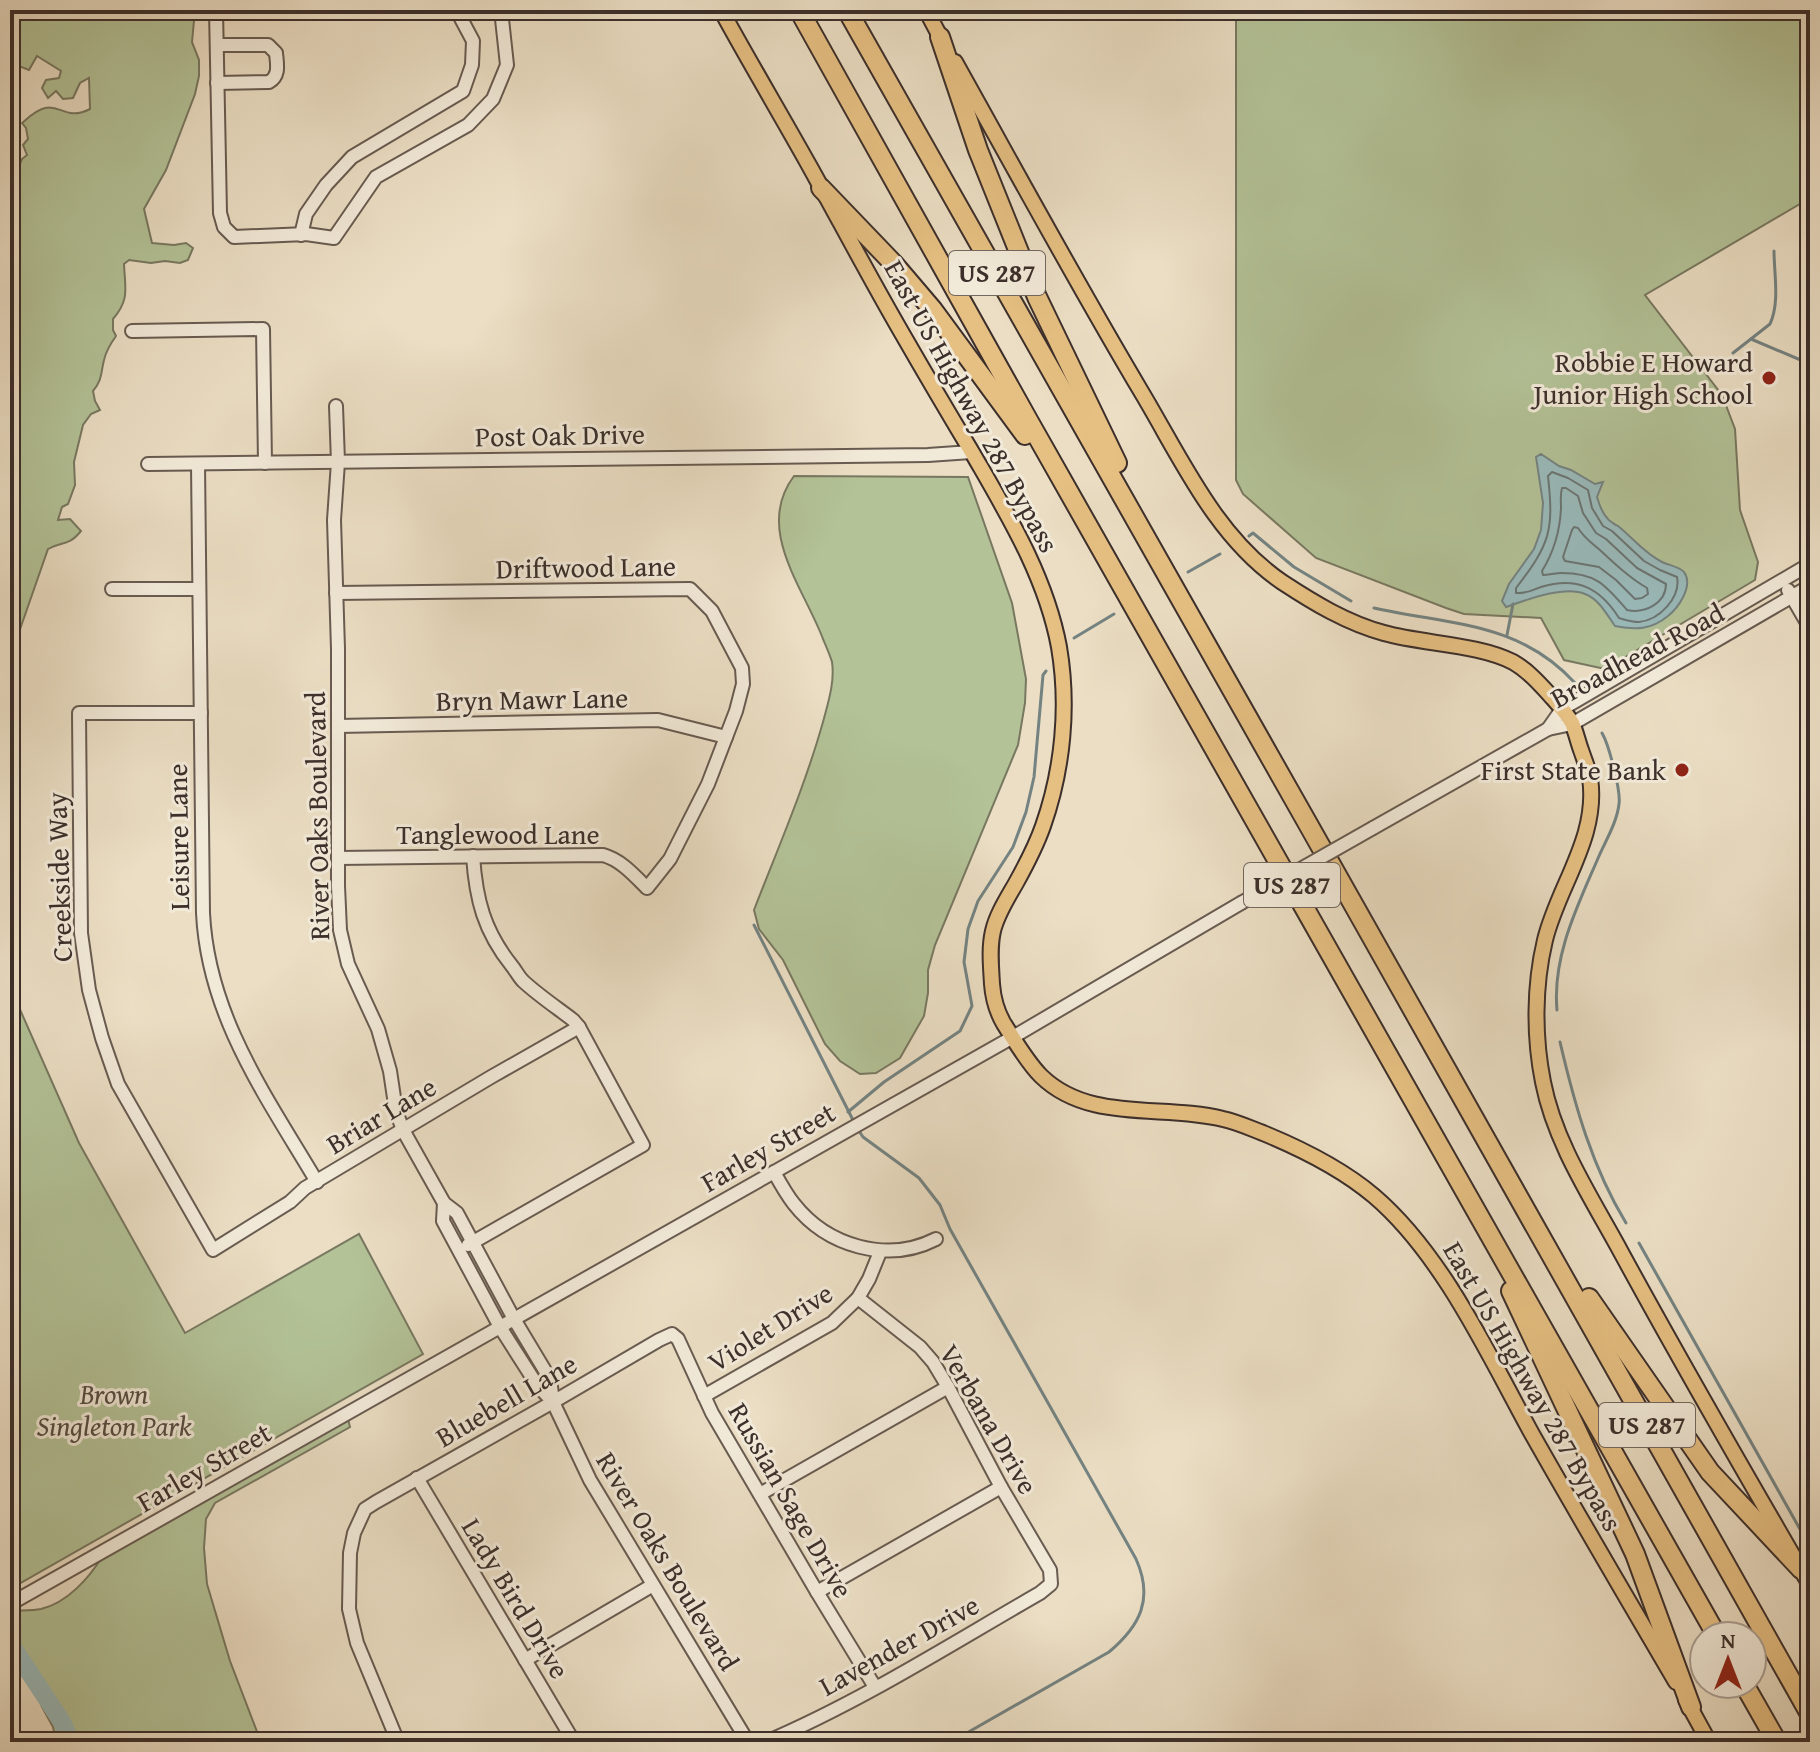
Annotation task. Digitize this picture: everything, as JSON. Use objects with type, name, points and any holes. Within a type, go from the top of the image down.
[{"type":"highway","name":"US 287","points":[[799,10],[1708,1620]]},
{"type":"highway","name":"US 287","points":[[847,10],[1810,1714]]},
{"type":"highway","points":[[940,37],[978,150],[1037,297],[1139,509],[1145,537]]},
{"type":"highway","points":[[821,188],[933,310],[1081,512]]},
{"type":"highway","points":[[1485,1136],[1501,1150],[1583,1291],[1710,1472],[1806,1577]]},
{"type":"highway","points":[[1503,1257],[1507,1281],[1515,1301],[1635,1554],[1691,1707]]},
{"type":"highway","points":[[1753,1700],[1777,1742]]},
{"type":"main road","name":"East US Highway 287 Bypass","points":[[721,10],[898,327],[1001,500],[1048,603],[1062,669],[1063,736],[1045,822],[998,916],[992,935],[993,997],[1000,1016],[1036,1072],[1072,1099],[1099,1106],[1228,1119],[1298,1147],[1370,1193],[1396,1216],[1428,1255],[1454,1295],[1709,1742]]},
{"type":"main road","points":[[926,10],[1126,367],[1222,526],[1268,572],[1329,612],[1382,633],[1512,661],[1533,676],[1572,724],[1590,776],[1591,801],[1582,847],[1550,922],[1541,960],[1537,1026],[1547,1099],[1567,1152],[1608,1229],[1806,1577]]},
{"type":"street","points":[[216,10],[220,213],[224,227],[234,237],[301,235],[334,238],[376,177],[468,125],[493,99],[507,65],[501,10]]},
{"type":"street","points":[[459,10],[473,10]]},
{"type":"street","points":[[301,235],[306,214],[326,185],[352,157],[463,91],[472,65],[473,41],[459,10]]},
{"type":"street","points":[[217,45],[268,45],[276,53],[277,74],[269,82],[217,83]]},
{"type":"street","points":[[132,331],[263,329],[265,463]]},
{"type":"street","name":"River Oaks Boulevard","points":[[336,406],[338,462],[334,520],[338,858],[340,930],[344,952],[378,1029],[403,1130],[444,1203],[457,1213],[550,1379],[553,1402]]},
{"type":"street","name":"Post Oak Drive","points":[[148,464],[971,452]]},
{"type":"street","name":"Leisure Lane","points":[[198,464],[203,913],[208,960],[226,1020],[240,1049],[317,1182]]},
{"type":"street","name":"Broadhead Road","points":[[1548,729],[1562,709],[1810,564]]},
{"type":"street","points":[[1783,580],[1810,628]]},
{"type":"street","name":"Broadhead Road","points":[[1548,729],[1572,724],[1810,586]]},
{"type":"street","points":[[112,589],[199,589]]},
{"type":"street","name":"Driftwood Lane","points":[[336,593],[690,589],[712,611],[742,668],[743,684],[708,784],[670,859],[647,888]]},
{"type":"street","name":"Creekside Way","points":[[201,713],[79,713],[81,933],[89,990],[118,1084],[213,1250]]},
{"type":"street","name":"Bryn Mawr Lane","points":[[338,726],[658,720],[726,737]]},
{"type":"street","name":"Farley Street","points":[[10,1604],[1013,1037],[1548,729]]},
{"type":"street","name":"Tanglewood Lane","points":[[338,858],[603,855],[623,865],[647,888]]},
{"type":"street","points":[[458,1249],[643,1145],[579,1027],[523,980],[502,955],[480,908],[475,889],[473,856]]},
{"type":"street","name":"Briar Lane","points":[[213,1250],[290,1202],[305,1188],[579,1027]]},
{"type":"street","points":[[774,1172],[795,1207],[832,1237],[880,1252],[907,1249],[936,1239]]},
{"type":"street","name":"River Oaks Boulevard","points":[[444,1203],[443,1221],[500,1327],[537,1385],[553,1402],[590,1480],[748,1742]]},
{"type":"street","name":"Violet Drive","points":[[704,1396],[832,1323],[858,1298],[880,1252]]},
{"type":"street","name":"Verbana Drive","points":[[858,1298],[920,1347],[933,1362],[1050,1570],[1051,1584]]},
{"type":"street","name":"Russian Sage Drive","points":[[672,1334],[678,1339],[712,1413],[875,1687]]},
{"type":"street","name":"Bluebell Lane","points":[[398,1742],[357,1643],[349,1609],[350,1553],[358,1520],[365,1509],[672,1334]]},
{"type":"street","points":[[760,1494],[948,1387]]},
{"type":"street","name":"Lady Bird Drive","points":[[417,1478],[574,1742]]},
{"type":"street","points":[[817,1592],[1001,1487]]},
{"type":"street","name":"Lavender Drive","points":[[766,1742],[875,1687],[1051,1584]]},
{"type":"street","points":[[525,1660],[653,1585]]},
{"type":"green space","points":[[10,10],[195,10],[192,42],[199,60],[199,76],[195,94],[166,170],[144,209],[152,243],[186,243],[193,248],[188,260],[180,263],[129,260],[124,264],[124,299],[113,319],[116,336],[106,353],[100,380],[93,391],[100,410],[91,414],[83,425],[74,462],[75,485],[58,520],[70,519],[81,531],[69,542],[48,549],[10,658]],"holes":[[[37,56],[61,71],[59,78],[46,80],[42,88],[48,98],[56,91],[63,99],[73,98],[80,83],[89,78],[90,109],[70,113],[50,107],[30,116],[22,123],[28,139],[23,145],[27,155],[19,166],[11,118],[19,66],[29,70]]]},
{"type":"green space","points":[[1236,10],[1810,10],[1810,198],[1645,295],[1722,395],[1735,429],[1740,510],[1758,562],[1755,580],[1605,669],[1564,660],[1541,618],[1464,614],[1316,558],[1243,494],[1236,480]]},
{"type":"green space","points":[[794,476],[968,477],[1012,603],[1026,679],[1018,745],[935,945],[928,970],[924,1016],[900,1058],[876,1073],[860,1074],[840,1061],[825,1044],[783,960],[759,929],[754,910],[808,770],[833,677],[830,656],[786,558],[781,537],[779,517],[783,496]]},
{"type":"green space","name":"Brown Singleton Park","points":[[10,774],[18,1005],[79,1143],[185,1333],[359,1234],[423,1354],[10,1589]]},
{"type":"green space","points":[[348,1419],[350,1427],[215,1503],[206,1519],[204,1548],[207,1584],[230,1661],[261,1742],[56,1742],[53,1727],[41,1705],[39,1683],[10,1657],[10,1611],[41,1609],[60,1601],[84,1581],[102,1557]]},
{"type":"water","points":[[1541,454],[1595,484],[1603,482],[1597,497],[1608,520],[1650,554],[1684,572],[1686,590],[1668,616],[1643,628],[1615,626],[1594,600],[1585,594],[1567,591],[1546,594],[1506,607],[1502,601],[1509,584],[1534,549],[1541,530],[1543,503],[1536,457]]},
{"type":"waterway","points":[[1733,353],[1770,324],[1776,297],[1774,251]]},
{"type":"waterway","points":[[1751,339],[1810,364]]},
{"type":"waterway","points":[[1249,536],[1253,533],[1294,567],[1351,601]]},
{"type":"waterway","points":[[1188,572],[1220,554]]},
{"type":"waterway","points":[[1507,635],[1513,604]]},
{"type":"waterway","points":[[1374,608],[1456,623],[1506,637],[1553,663],[1575,683]]},
{"type":"waterway","points":[[1074,638],[1114,614]]},
{"type":"waterway","points":[[848,1112],[884,1082],[960,1031],[972,1006],[964,962],[968,929],[978,901],[1013,847],[1026,812],[1034,777],[1043,675],[1046,671]]},
{"type":"waterway","points":[[1557,1010],[1558,970],[1568,931],[1618,811],[1614,768],[1602,733]]},
{"type":"waterway","points":[[754,925],[854,1122]]},
{"type":"waterway","points":[[1560,1042],[1586,1136],[1603,1180],[1626,1223]]},
{"type":"waterway","points":[[857,1128],[863,1137],[919,1178],[940,1205],[950,1229],[1136,1559],[1144,1587],[1144,1599],[1136,1622],[1109,1652],[951,1742]]},
{"type":"waterway","points":[[1639,1243],[1810,1547]]},
{"type":"waterway","points":[[10,1643],[62,1722],[71,1742]]},
{"type":"place","name":"Robbie E Howard Junior High School","points":[[1769,378]]},
{"type":"place","name":"First State Bank","points":[[1682,770]]}]
